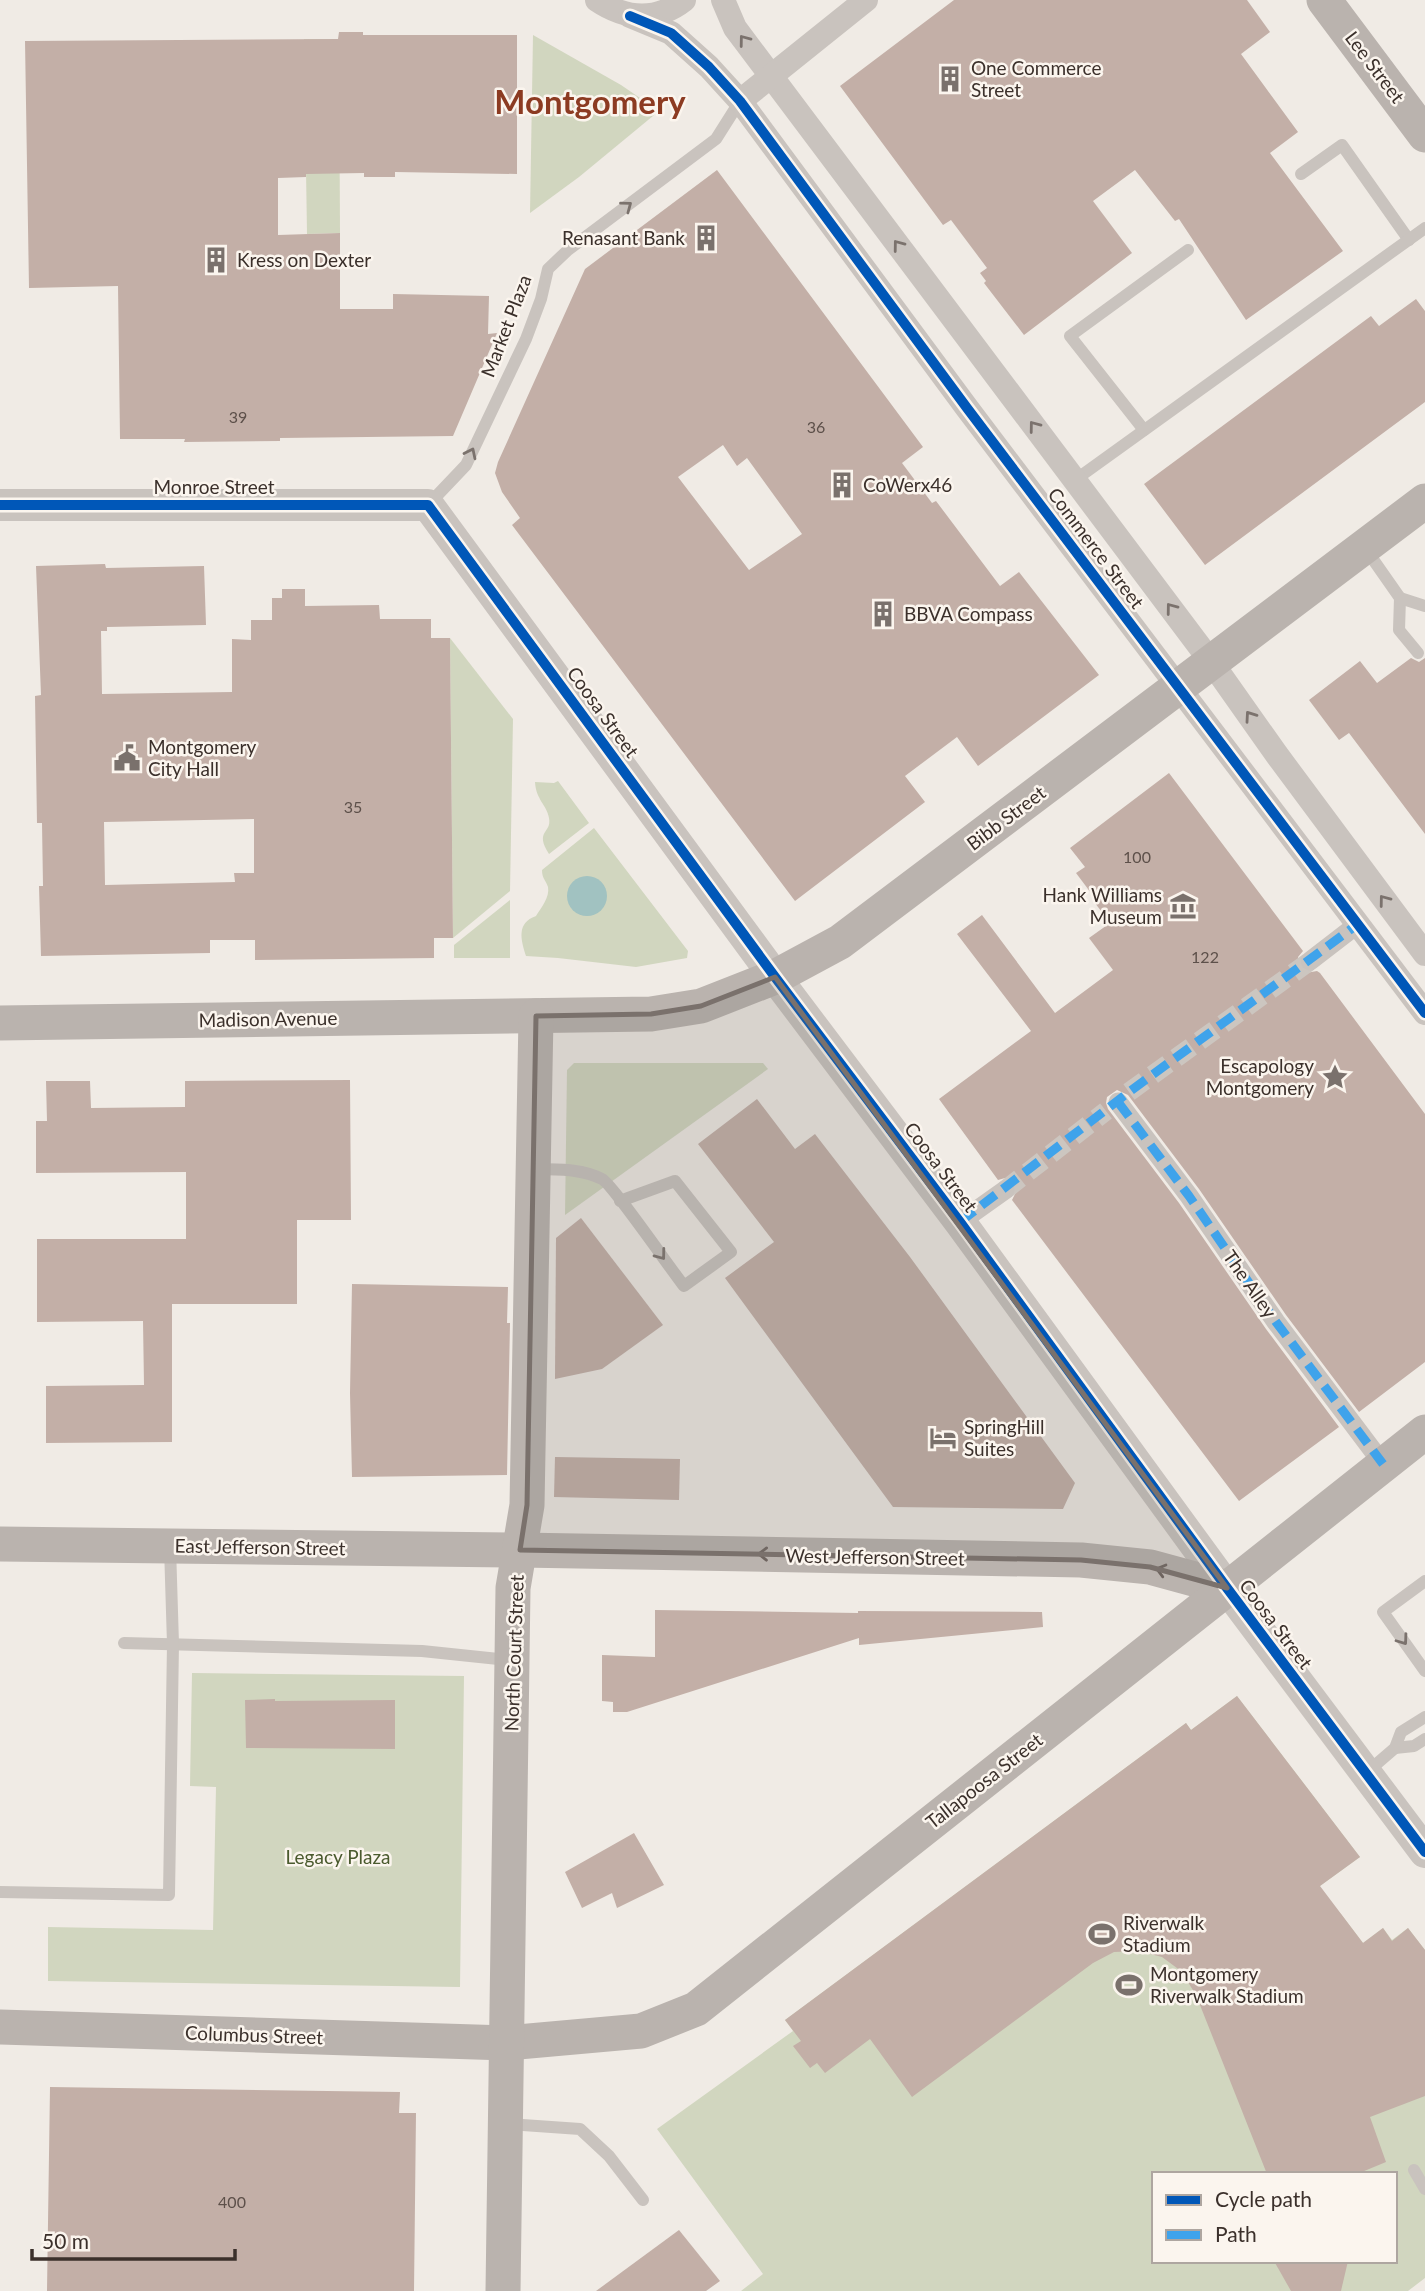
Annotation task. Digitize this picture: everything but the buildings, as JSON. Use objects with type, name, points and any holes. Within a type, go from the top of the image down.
[{"type":"main road","name":"Lee Street","points":[[1324,0],[1425,135]]},
{"type":"main road","name":"Bibb Street","points":[[536,1016],[652,1013],[701,1006],[775,977],[840,942],[1425,501]]},
{"type":"main road","name":"Madison Avenue","points":[[0,1023],[536,1016]]},
{"type":"main road","name":"North Court Street","points":[[503,2291],[513,1588],[527,1505],[536,1016]]},
{"type":"main road","name":"Tallapoosa Street","points":[[507,2042],[641,2031],[696,2009],[1425,1432]]},
{"type":"main road","name":"East Jefferson Street","points":[[0,1544],[520,1550]]},
{"type":"main road","name":"West Jefferson Street","points":[[520,1550],[1081,1560],[1150,1567],[1227,1588]]},
{"type":"main road","name":"Columbus Street","points":[[0,2027],[507,2042]]},
{"type":"street","name":"Commerce Street","points":[[597,0],[613,10],[671,33],[709,67],[740,102],[967,408],[1425,1013]]},
{"type":"street","points":[[630,16],[666,12],[684,0]]},
{"type":"street","name":"Commerce Street","points":[[723,0],[735,28],[1212,663],[1425,954]]},
{"type":"street","points":[[740,102],[866,0]]},
{"type":"street","name":"Monroe Street","points":[[0,505],[428,505]]},
{"type":"street","name":"Coosa Street","points":[[428,505],[1425,1852]]},
{"type":"street","points":[[1310,961],[1358,924]]},
{"type":"street","name":"The Alley","points":[[1118,1102],[1189,1196],[1276,1322],[1383,1464]]},
{"type":"street","points":[[960,1222],[1005,1190]]},
{"type":"lane","name":"Market Plaza","points":[[428,505],[466,465],[526,340],[541,299],[548,269],[568,250],[716,139],[740,102]]},
{"type":"lane","points":[[1301,174],[1342,145],[1409,240]]},
{"type":"lane","points":[[1075,480],[1425,228]]},
{"type":"lane","points":[[1144,430],[1070,336],[1188,250]]},
{"type":"lane","points":[[1365,547],[1400,598],[1399,630],[1418,653]]},
{"type":"lane","points":[[1400,598],[1425,606]]},
{"type":"lane","points":[[533,1169],[577,1170],[606,1180],[620,1201],[684,1286],[732,1252],[675,1181],[620,1201]]},
{"type":"lane","points":[[0,1892],[169,1895],[173,1644],[170,1546]]},
{"type":"lane","points":[[1425,1581],[1383,1612],[1425,1671]]},
{"type":"lane","points":[[124,1643],[422,1651],[512,1660]]},
{"type":"lane","points":[[1366,1773],[1395,1748],[1401,1732],[1425,1717]]},
{"type":"lane","points":[[1395,1748],[1414,1746],[1425,1739]]},
{"type":"lane","points":[[506,2123],[580,2129],[609,2156],[643,2200]]},
{"type":"lane","points":[[1414,2170],[1425,2189]]},
{"type":"highlighted area","points":[[775,977],[1227,1588],[1150,1567],[1081,1560],[520,1550],[527,1505],[536,1016],[651,1014],[701,1006]]},
{"type":"green space","points":[[533,35],[621,85],[659,111],[579,177],[530,213]]},
{"type":"green space","points":[[304,39],[339,39],[340,233],[307,234]]},
{"type":"green space","points":[[450,638],[513,719],[510,891],[453,938]]},
{"type":"green space","points":[[558,781],[589,823],[549,854],[543,836],[549,818],[537,793],[535,782]]},
{"type":"green space","points":[[594,828],[688,951],[687,958],[636,967],[526,956],[523,928],[525,923],[536,916],[548,895],[542,870]]},
{"type":"green space","points":[[510,900],[510,958],[454,958],[454,945]]},
{"type":"green space","points":[[574,1063],[763,1063],[768,1069],[565,1215],[567,1070]]},
{"type":"green space","name":"Legacy Plaza","points":[[192,1673],[464,1676],[460,1987],[48,1981],[48,1927],[213,1930],[216,1787],[190,1786]]},
{"type":"green space","name":"Montgomery Riverwalk Stadium","points":[[1237,1696],[1360,1857],[1313,1891],[1341,1914],[1363,1943],[1383,1928],[1392,1940],[1408,1928],[1425,1950],[1425,2278],[1408,2291],[741,2291],[763,2274],[657,2129],[793,2031],[785,2020],[1186,1723],[1191,1730]]},
{"type":"water","points":[[587,876],[601,882],[607,896],[601,910],[587,916],[573,910],[567,896],[573,882]]},
{"type":"tunnel","points":[[1129,1092],[1310,961]]},
{"type":"tunnel","points":[[1005,1190],[1106,1111]]},
{"type":"marked path","points":[[960,1222],[1129,1092],[1358,924]]},
{"type":"marked path","points":[[1118,1102],[1189,1196],[1276,1322],[1383,1464]]},
{"type":"cycle path","points":[[630,16],[671,33],[709,67],[740,101],[967,408],[1425,1013]]},
{"type":"cycle path","points":[[0,505],[428,505],[1425,1852]]},
{"type":"place","name":"One Commerce Street","points":[[950,79]]},
{"type":"place","name":"Renasant Bank","points":[[706,238]]},
{"type":"place","name":"Kress on Dexter","points":[[216,260]]},
{"type":"place","name":"CoWerx46","points":[[842,485]]},
{"type":"place","name":"BBVA Compass","points":[[883,614]]},
{"type":"place","name":"Montgomery City Hall","points":[[127,758]]},
{"type":"place","name":"Hank Williams Museum","points":[[1183,906]]},
{"type":"place","name":"Escapology Montgomery","points":[[1335,1077]]},
{"type":"place","name":"SpringHill Suites","points":[[943,1438]]},
{"type":"place","name":"Riverwalk Stadium","points":[[1102,1934]]},
{"type":"place","name":"Montgomery Riverwalk Stadium","points":[[1129,1985]]},
{"type":"district","name":"Montgomery","points":[[590,102]]}]
